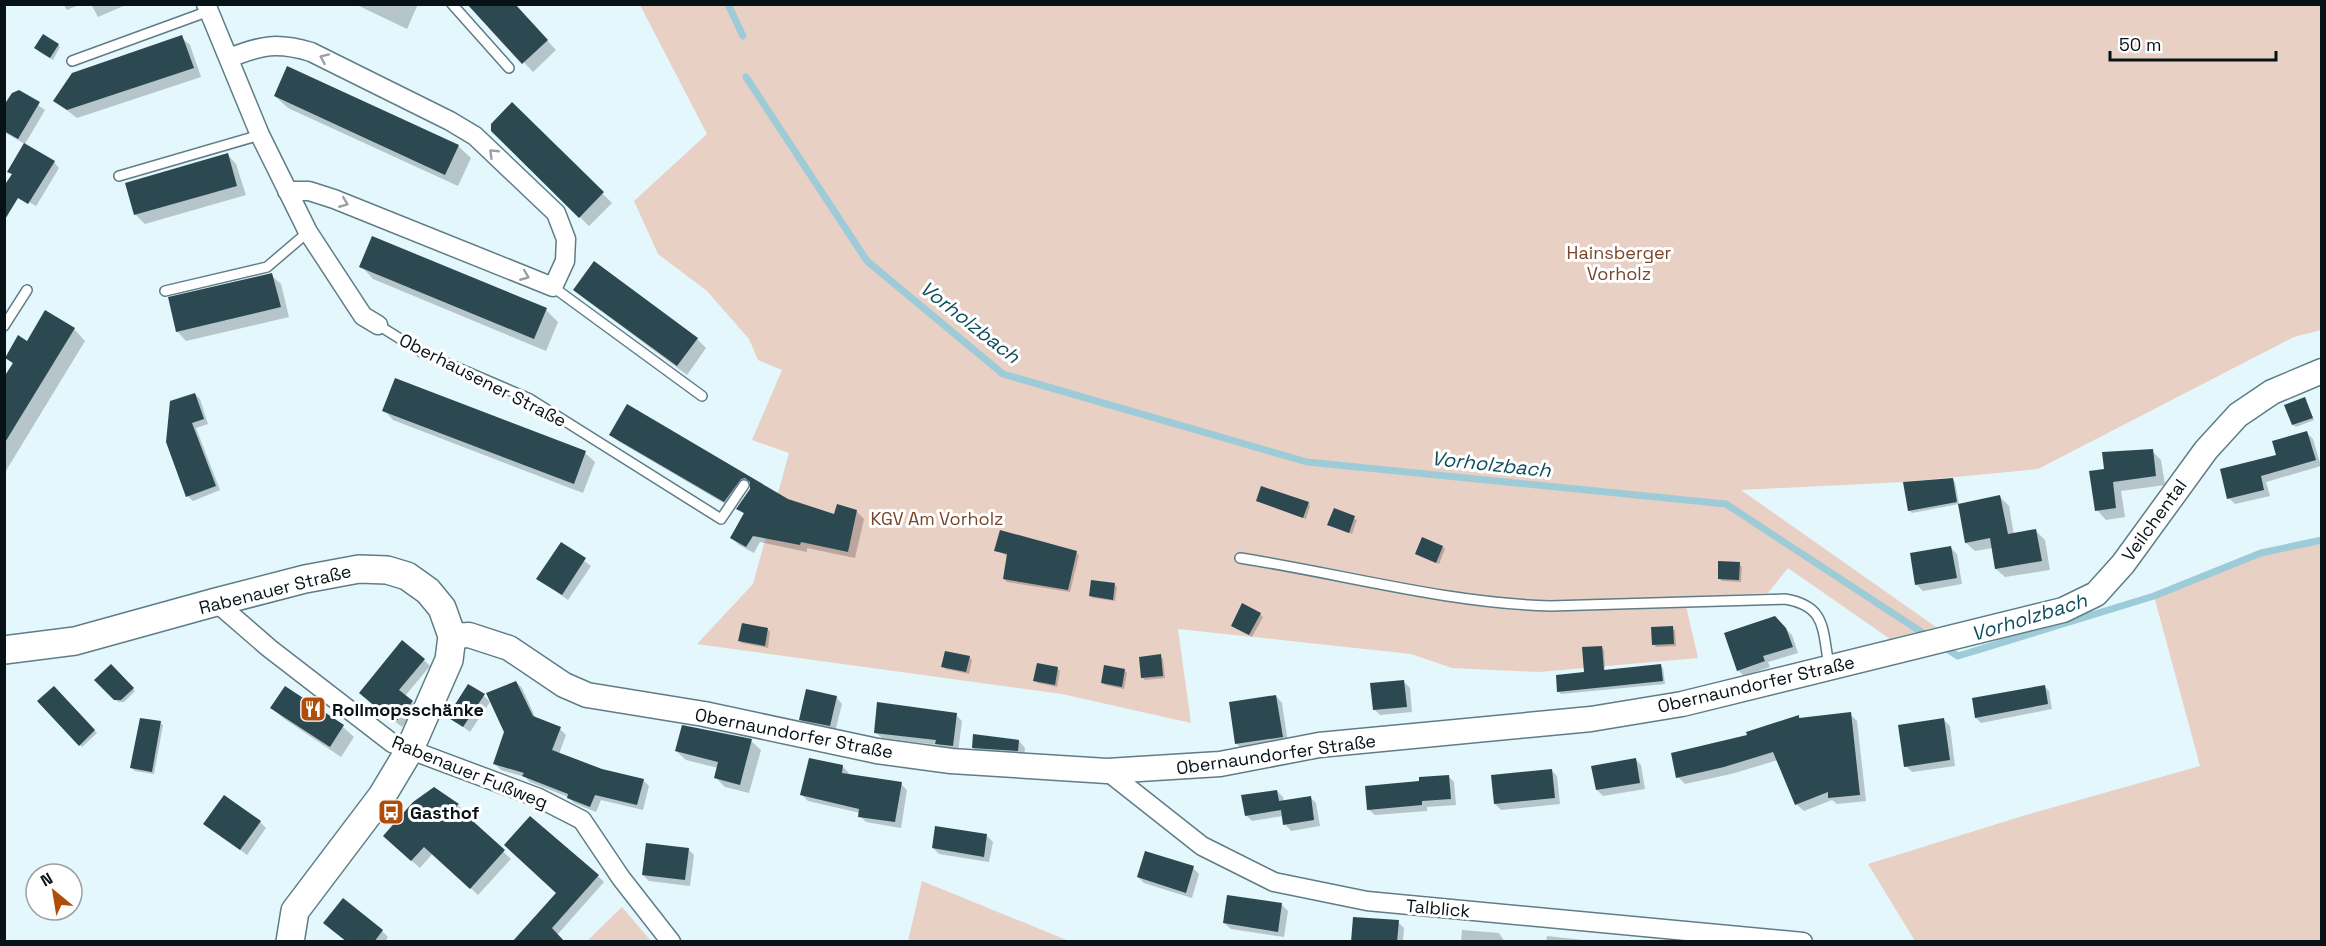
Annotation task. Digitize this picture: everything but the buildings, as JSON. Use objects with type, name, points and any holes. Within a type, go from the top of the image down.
[{"type":"main road","name":"Rabenauer Straße","points":[[4,650],[75,640],[216,602],[259,587],[359,568],[387,570],[407,576],[428,591],[442,608],[452,636]]},
{"type":"main road","points":[[290,942],[295,911],[382,796],[409,751],[449,660],[452,636]]},
{"type":"street","name":"Oberhausener Straße","points":[[207,8],[260,135],[308,232],[363,316],[378,325]]},
{"type":"street","points":[[229,58],[254,48],[287,45],[310,52],[476,136],[556,213],[566,239],[565,261],[552,287],[334,199],[309,191],[287,191]]},
{"type":"street","name":"Veilchental","points":[[1967,635],[2063,610],[2096,594],[2123,564],[2206,450],[2238,415],[2272,392],[2322,370]]},
{"type":"street","name":"Rabenauer Fußweg","points":[[216,602],[269,648],[392,743],[539,798],[582,820],[621,878],[671,942]]},
{"type":"street","name":"Obernaundorfer Straße","points":[[452,636],[469,635],[509,648],[564,684],[587,695],[704,714],[877,751],[951,761],[1107,771],[1220,764],[1319,745],[1591,719],[1682,704],[1967,635]]},
{"type":"street","name":"Talblick","points":[[1107,771],[1202,846],[1274,882],[1367,901],[1803,942]]},
{"type":"lane","points":[[452,4],[509,68]]},
{"type":"lane","points":[[72,62],[207,8]]},
{"type":"lane","points":[[119,176],[260,135]]},
{"type":"lane","points":[[165,291],[267,267],[308,232]]},
{"type":"lane","points":[[552,287],[702,396]]},
{"type":"lane","points":[[4,326],[27,290]]},
{"type":"lane","name":"Oberhausener Straße","points":[[378,325],[423,353],[530,399],[721,519],[744,485]]},
{"type":"lane","points":[[1240,558],[1462,598],[1515,605],[1785,599],[1799,601],[1813,609],[1821,622],[1829,668]]},
{"type":"green space","name":"Hainsberger Vorholz","points":[[640,5],[2321,5],[2321,330],[2294,337],[2038,469],[1903,482],[1741,490],[1936,627],[1890,639],[1788,568],[1768,593],[1684,597],[1698,658],[1539,672],[1452,668],[1411,654],[1178,629],[1191,723],[1062,694],[697,644],[753,584],[789,453],[752,440],[782,370],[758,360],[749,339],[707,291],[658,254],[634,201],[707,134]]},
{"type":"green space","points":[[2321,544],[2321,941],[1915,941],[1868,864],[2026,815],[2200,766],[2154,596],[2261,553]]},
{"type":"green space","points":[[922,881],[1069,941],[908,941]]},
{"type":"green space","points":[[622,907],[651,941],[587,941]]},
{"type":"waterway","name":"Vorholzbach","points":[[728,4],[743,36]]},
{"type":"waterway","name":"Vorholzbach","points":[[746,77],[867,261],[1003,374],[1307,462],[1726,504],[1929,637]]},
{"type":"waterway","name":"Vorholzbach","points":[[1944,647],[1958,656],[2154,596],[2261,553],[2322,540]]},
{"type":"place","name":"Rollmopsschänke","points":[[313,709]]},
{"type":"place","name":"Gasthof","points":[[391,812]]},
{"type":"park label","name":"KGV Am Vorholz","points":[[937,518]]}]
